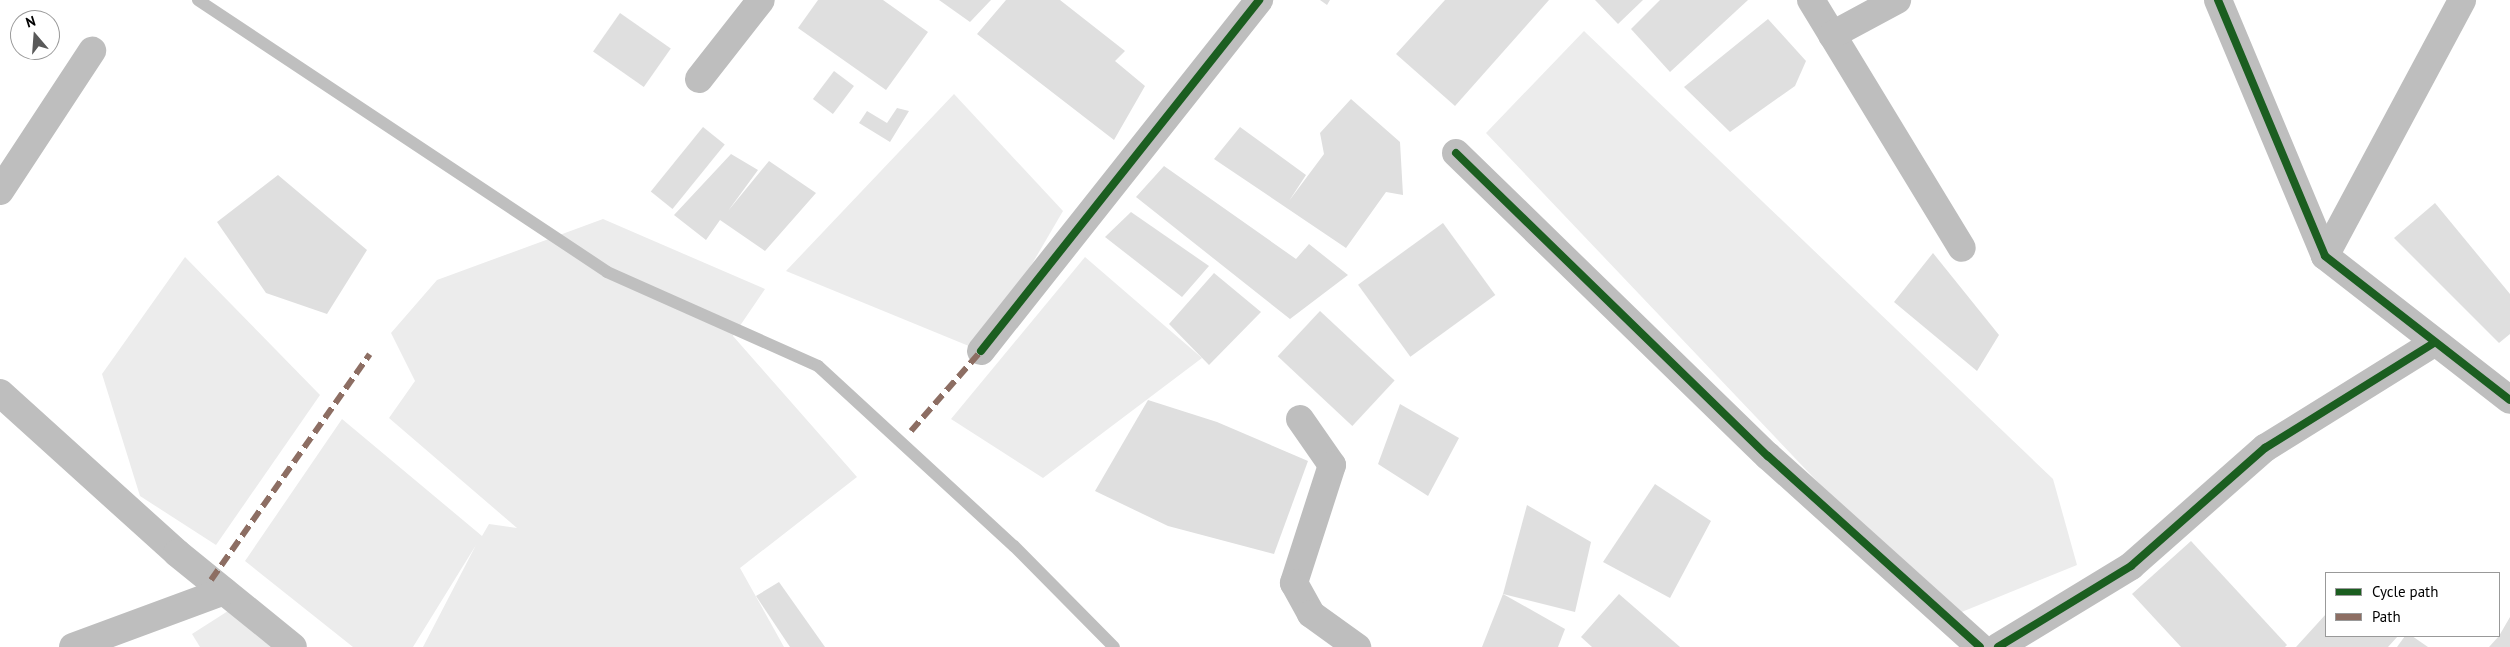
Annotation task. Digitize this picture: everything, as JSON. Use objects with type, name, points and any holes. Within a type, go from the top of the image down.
[{"type":"street","points":[[699,79],[761,0]]},
{"type":"street","points":[[981,351],[1259,0]]},
{"type":"street","points":[[1811,0],[1962,248]]},
{"type":"street","points":[[1832,35],[1897,0]]},
{"type":"street","points":[[2218,0],[2325,256],[2510,400]]},
{"type":"street","points":[[2325,256],[2462,0]]},
{"type":"street","points":[[0,191],[92,52]]},
{"type":"street","points":[[1456,153],[1768,456],[1980,647]]},
{"type":"street","points":[[1998,647],[2131,566],[2265,448],[2435,342]]},
{"type":"street","points":[[0,394],[224,591],[293,647]]},
{"type":"street","points":[[1300,419],[1332,465],[1294,583],[1310,614],[1357,647]]},
{"type":"street","points":[[73,647],[224,591]]},
{"type":"shaded area","points":[[1584,31],[2053,479],[2077,565],[1947,618],[1486,133]]},
{"type":"shaded area","points":[[954,94],[1063,211],[981,351],[786,271]]},
{"type":"shaded area","points":[[603,219],[765,289],[733,336],[857,477],[740,568],[784,647],[423,647],[476,545],[413,647],[353,647],[245,561],[342,419],[482,536],[489,524],[517,528],[389,418],[415,381],[391,333],[437,280]]},
{"type":"shaded area","points":[[185,257],[320,395],[216,545],[140,496],[102,374]]},
{"type":"shaded area","points":[[1085,257],[1202,358],[1043,478],[951,419]]},
{"type":"shaded area","points":[[228,611],[276,647],[200,647],[192,634]]},
{"type":"building","points":[[818,0],[883,0],[928,32],[886,90],[798,28]]},
{"type":"building","points":[[939,0],[991,0],[970,22]]},
{"type":"building","points":[[1006,0],[1060,0],[1125,51],[1115,61],[1145,86],[1114,140],[977,34]]},
{"type":"building","points":[[1320,0],[1330,0],[1327,5]]},
{"type":"building","points":[[1445,0],[1549,0],[1455,106],[1396,54]]},
{"type":"building","points":[[1595,0],[1643,0],[1618,24]]},
{"type":"building","points":[[1660,0],[1748,0],[1670,72],[1631,29]]},
{"type":"building","points":[[620,13],[671,49],[644,87],[593,52]]},
{"type":"building","points":[[1768,19],[1806,61],[1795,86],[1730,132],[1684,87]]},
{"type":"building","points":[[834,71],[854,86],[833,114],[813,99]]},
{"type":"building","points":[[1351,99],[1400,142],[1403,195],[1386,192],[1346,248],[1214,159],[1240,127],[1306,175],[1289,201],[1324,154],[1320,133]]},
{"type":"building","points":[[897,108],[909,111],[890,142],[859,123],[867,111],[887,123]]},
{"type":"building","points":[[703,127],[725,145],[673,209],[651,192]]},
{"type":"building","points":[[731,154],[758,170],[728,211],[769,161],[816,193],[765,251],[720,220],[706,240],[674,215]]},
{"type":"building","points":[[1164,166],[1296,259],[1309,244],[1348,275],[1290,319],[1136,197]]},
{"type":"building","points":[[278,175],[367,250],[327,314],[266,293],[217,222]]},
{"type":"building","points":[[2435,203],[2510,294],[2510,334],[2499,343],[2394,238]]},
{"type":"building","points":[[1131,212],[1209,266],[1182,297],[1105,237]]},
{"type":"building","points":[[1443,223],[1495,295],[1410,357],[1358,285]]},
{"type":"building","points":[[1933,253],[1999,335],[1977,371],[1894,302]]},
{"type":"building","points":[[1214,273],[1261,312],[1209,365],[1169,324]]},
{"type":"building","points":[[1320,311],[1395,381],[1352,426],[1278,356]]},
{"type":"building","points":[[1148,400],[1217,422],[1308,461],[1274,554],[1168,526],[1095,491]]},
{"type":"building","points":[[1400,404],[1459,438],[1428,496],[1378,464]]},
{"type":"building","points":[[1655,484],[1711,521],[1670,598],[1603,562]]},
{"type":"building","points":[[1527,505],[1591,542],[1575,612],[1503,594]]},
{"type":"building","points":[[2191,541],[2287,645],[2285,647],[2181,647],[2132,594]]},
{"type":"building","points":[[779,582],[825,647],[790,647],[756,596]]},
{"type":"building","points":[[1503,594],[1565,629],[1558,647],[1482,647]]},
{"type":"building","points":[[1619,594],[1680,647],[1592,647],[1581,637]]},
{"type":"building","points":[[2325,615],[2325,637],[2397,637],[2388,647],[2296,647]]},
{"type":"building","points":[[2510,617],[2510,647],[2489,647],[2500,637]]},
{"type":"building","points":[[2404,637],[2413,637],[2428,647],[2397,647]]},
{"type":"waterway","points":[[198,0],[607,272],[818,366],[1014,546],[1114,647]]},
{"type":"marked path","points":[[911,431],[981,351]]},
{"type":"marked path","points":[[211,580],[370,354]]},
{"type":"cycle path","points":[[981,351],[1259,0]]},
{"type":"cycle path","points":[[2218,0],[2325,256],[2510,400]]},
{"type":"cycle path","points":[[1456,153],[1768,456],[1980,647]]},
{"type":"cycle path","points":[[1998,647],[2131,566],[2265,448],[2435,342]]}]
